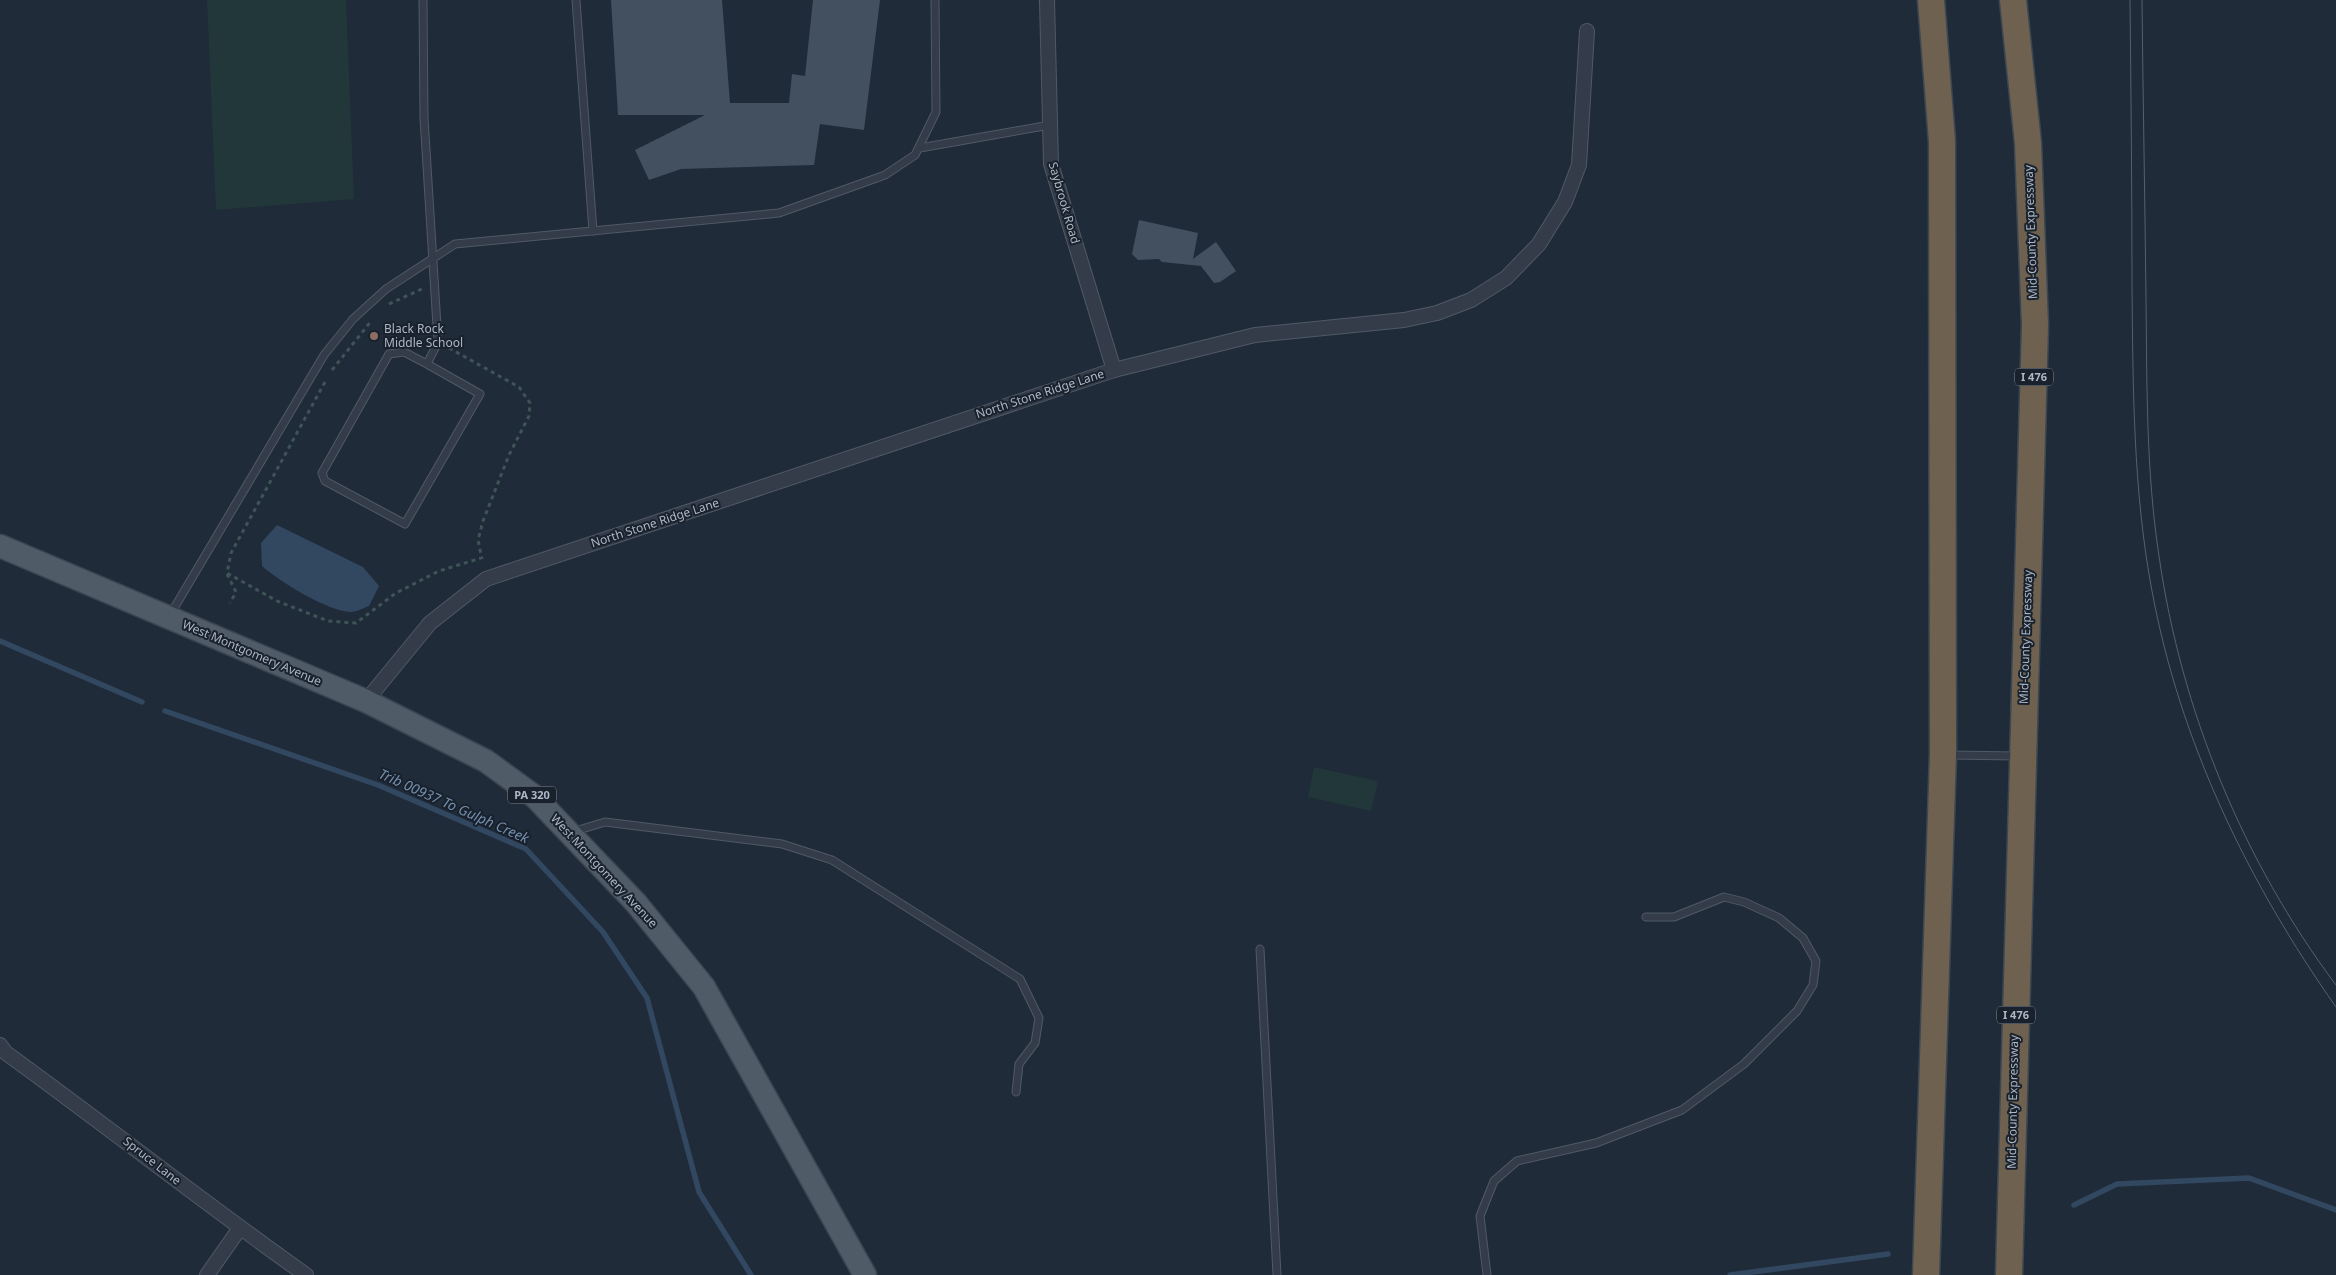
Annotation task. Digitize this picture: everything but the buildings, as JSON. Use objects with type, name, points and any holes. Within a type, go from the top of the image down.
[{"type":"highway","points":[[1926,1267],[1943,754],[1942,142],[1931,0]]},
{"type":"highway","name":"Mid-County Expressway","points":[[2009,1275],[2035,326],[2028,143],[2013,0]]},
{"type":"main road","name":"West Montgomery Avenue","points":[[0,546],[366,701],[486,761],[534,796],[636,903],[704,987],[865,1275]]},
{"type":"street","name":"Saybrook Road","points":[[1047,0],[1051,164],[1114,370]]},
{"type":"street","name":"North Stone Ridge Lane","points":[[366,701],[430,623],[490,578],[1114,370],[1254,335],[1404,320],[1429,315],[1471,300],[1506,278],[1539,244],[1564,202],[1579,165],[1587,31]]},
{"type":"street","name":"Spruce Lane","points":[[0,1044],[6,1053],[306,1275]]},
{"type":"street","points":[[207,1275],[240,1228]]},
{"type":"lane","points":[[422,0],[424,118],[438,342],[427,364]]},
{"type":"lane","points":[[576,0],[593,231]]},
{"type":"lane","points":[[169,617],[324,356],[353,319],[386,289],[455,244],[779,213],[885,175],[916,155],[936,112],[935,0]]},
{"type":"lane","points":[[920,148],[1050,124]]},
{"type":"lane","points":[[404,352],[427,364],[480,394],[405,524],[325,481],[322,473],[389,354],[404,352]]},
{"type":"lane","points":[[1943,754],[2022,756]]},
{"type":"lane","points":[[570,833],[605,822],[782,844],[832,860],[1020,978],[1039,1018],[1035,1043],[1019,1064],[1016,1092]]},
{"type":"lane","points":[[1487,1275],[1480,1216],[1494,1181],[1517,1161],[1596,1143],[1682,1110],[1744,1064],[1797,1011],[1813,985],[1816,962],[1804,938],[1779,918],[1744,902],[1724,897],[1674,917],[1646,917]]},
{"type":"lane","points":[[1260,949],[1277,1275]]},
{"type":"path","points":[[438,342],[519,387],[530,403],[529,416],[509,455],[478,540],[481,558],[490,578]]},
{"type":"path","points":[[227,574],[236,592],[230,603]]},
{"type":"green space","points":[[207,0],[346,0],[354,199],[216,210]]},
{"type":"green space","points":[[1314,767],[1378,781],[1371,811],[1308,797]]},
{"type":"water","points":[[277,525],[363,567],[379,586],[369,606],[351,612],[330,607],[304,595],[262,566],[261,543]]},
{"type":"waterway","name":"Trib 00937 To Gulph Creek","points":[[0,641],[142,702]]},
{"type":"waterway","name":"Trib 00937 To Gulph Creek","points":[[165,711],[378,785],[526,849],[603,932],[647,998],[699,1192],[751,1275]]},
{"type":"waterway","name":"Trib 00937 To Gulph Creek","points":[[2074,1205],[2117,1184],[2249,1178],[2336,1210]]},
{"type":"waterway","name":"Trib 00937 To Gulph Creek","points":[[1730,1275],[1888,1254]]},
{"type":"tram line","points":[[2130,0],[2135,438],[2141,515],[2152,591],[2164,647],[2180,702],[2199,756],[2222,809],[2246,860],[2274,911],[2336,1007]]},
{"type":"tram line","points":[[2142,0],[2149,460],[2159,556],[2169,614],[2183,671],[2200,727],[2221,782],[2245,835],[2272,887],[2336,985]]},
{"type":"place","name":"Black Rock Middle School","points":[[374,336]]}]
